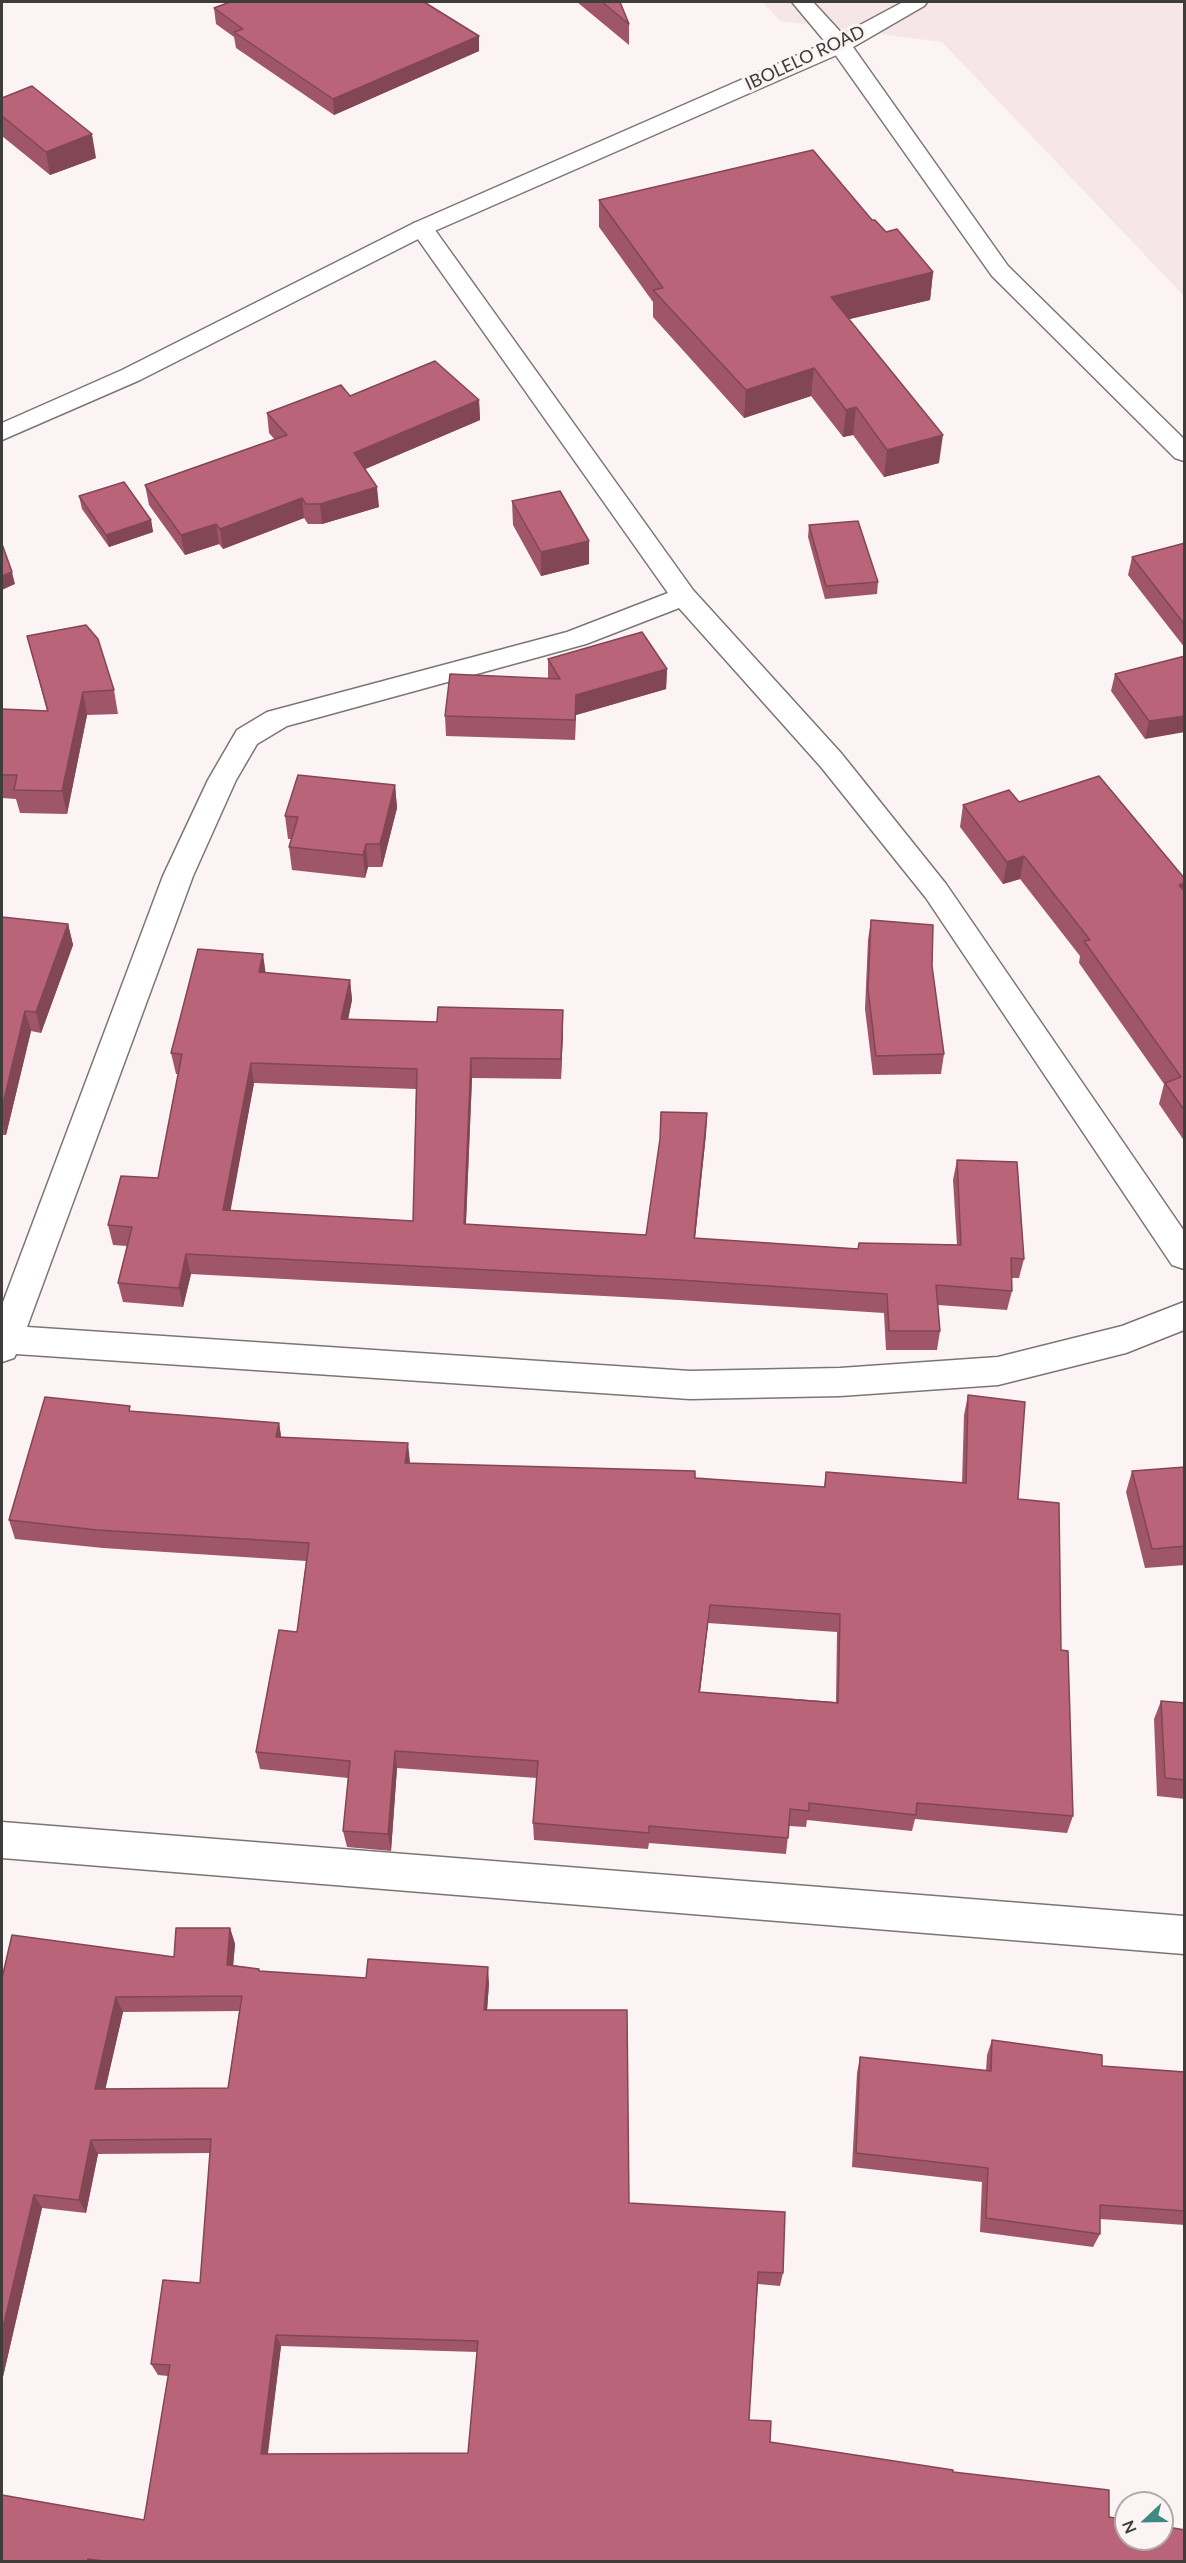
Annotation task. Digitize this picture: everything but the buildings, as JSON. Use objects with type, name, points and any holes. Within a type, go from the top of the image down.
[{"type":"street","points":[[802,2],[840,45],[918,152],[958,216],[1000,271],[1185,453]]},
{"type":"street","name":"IBOLELO ROAD","points":[[2,432],[131,375],[422,228],[840,45],[917,2]]},
{"type":"street","points":[[422,228],[684,596],[831,760],[936,891],[1063,1081],[1185,1256]]},
{"type":"street","points":[[684,596],[576,638],[277,719],[248,737],[222,780],[178,876],[3,1342],[713,1385],[840,1382],[998,1371],[1126,1339],[1185,1316]]},
{"type":"street","points":[[2,1840],[1185,1935]]},
{"type":"shaded area","points":[[763,2],[1184,2],[1184,296],[942,42],[780,21]]}]
